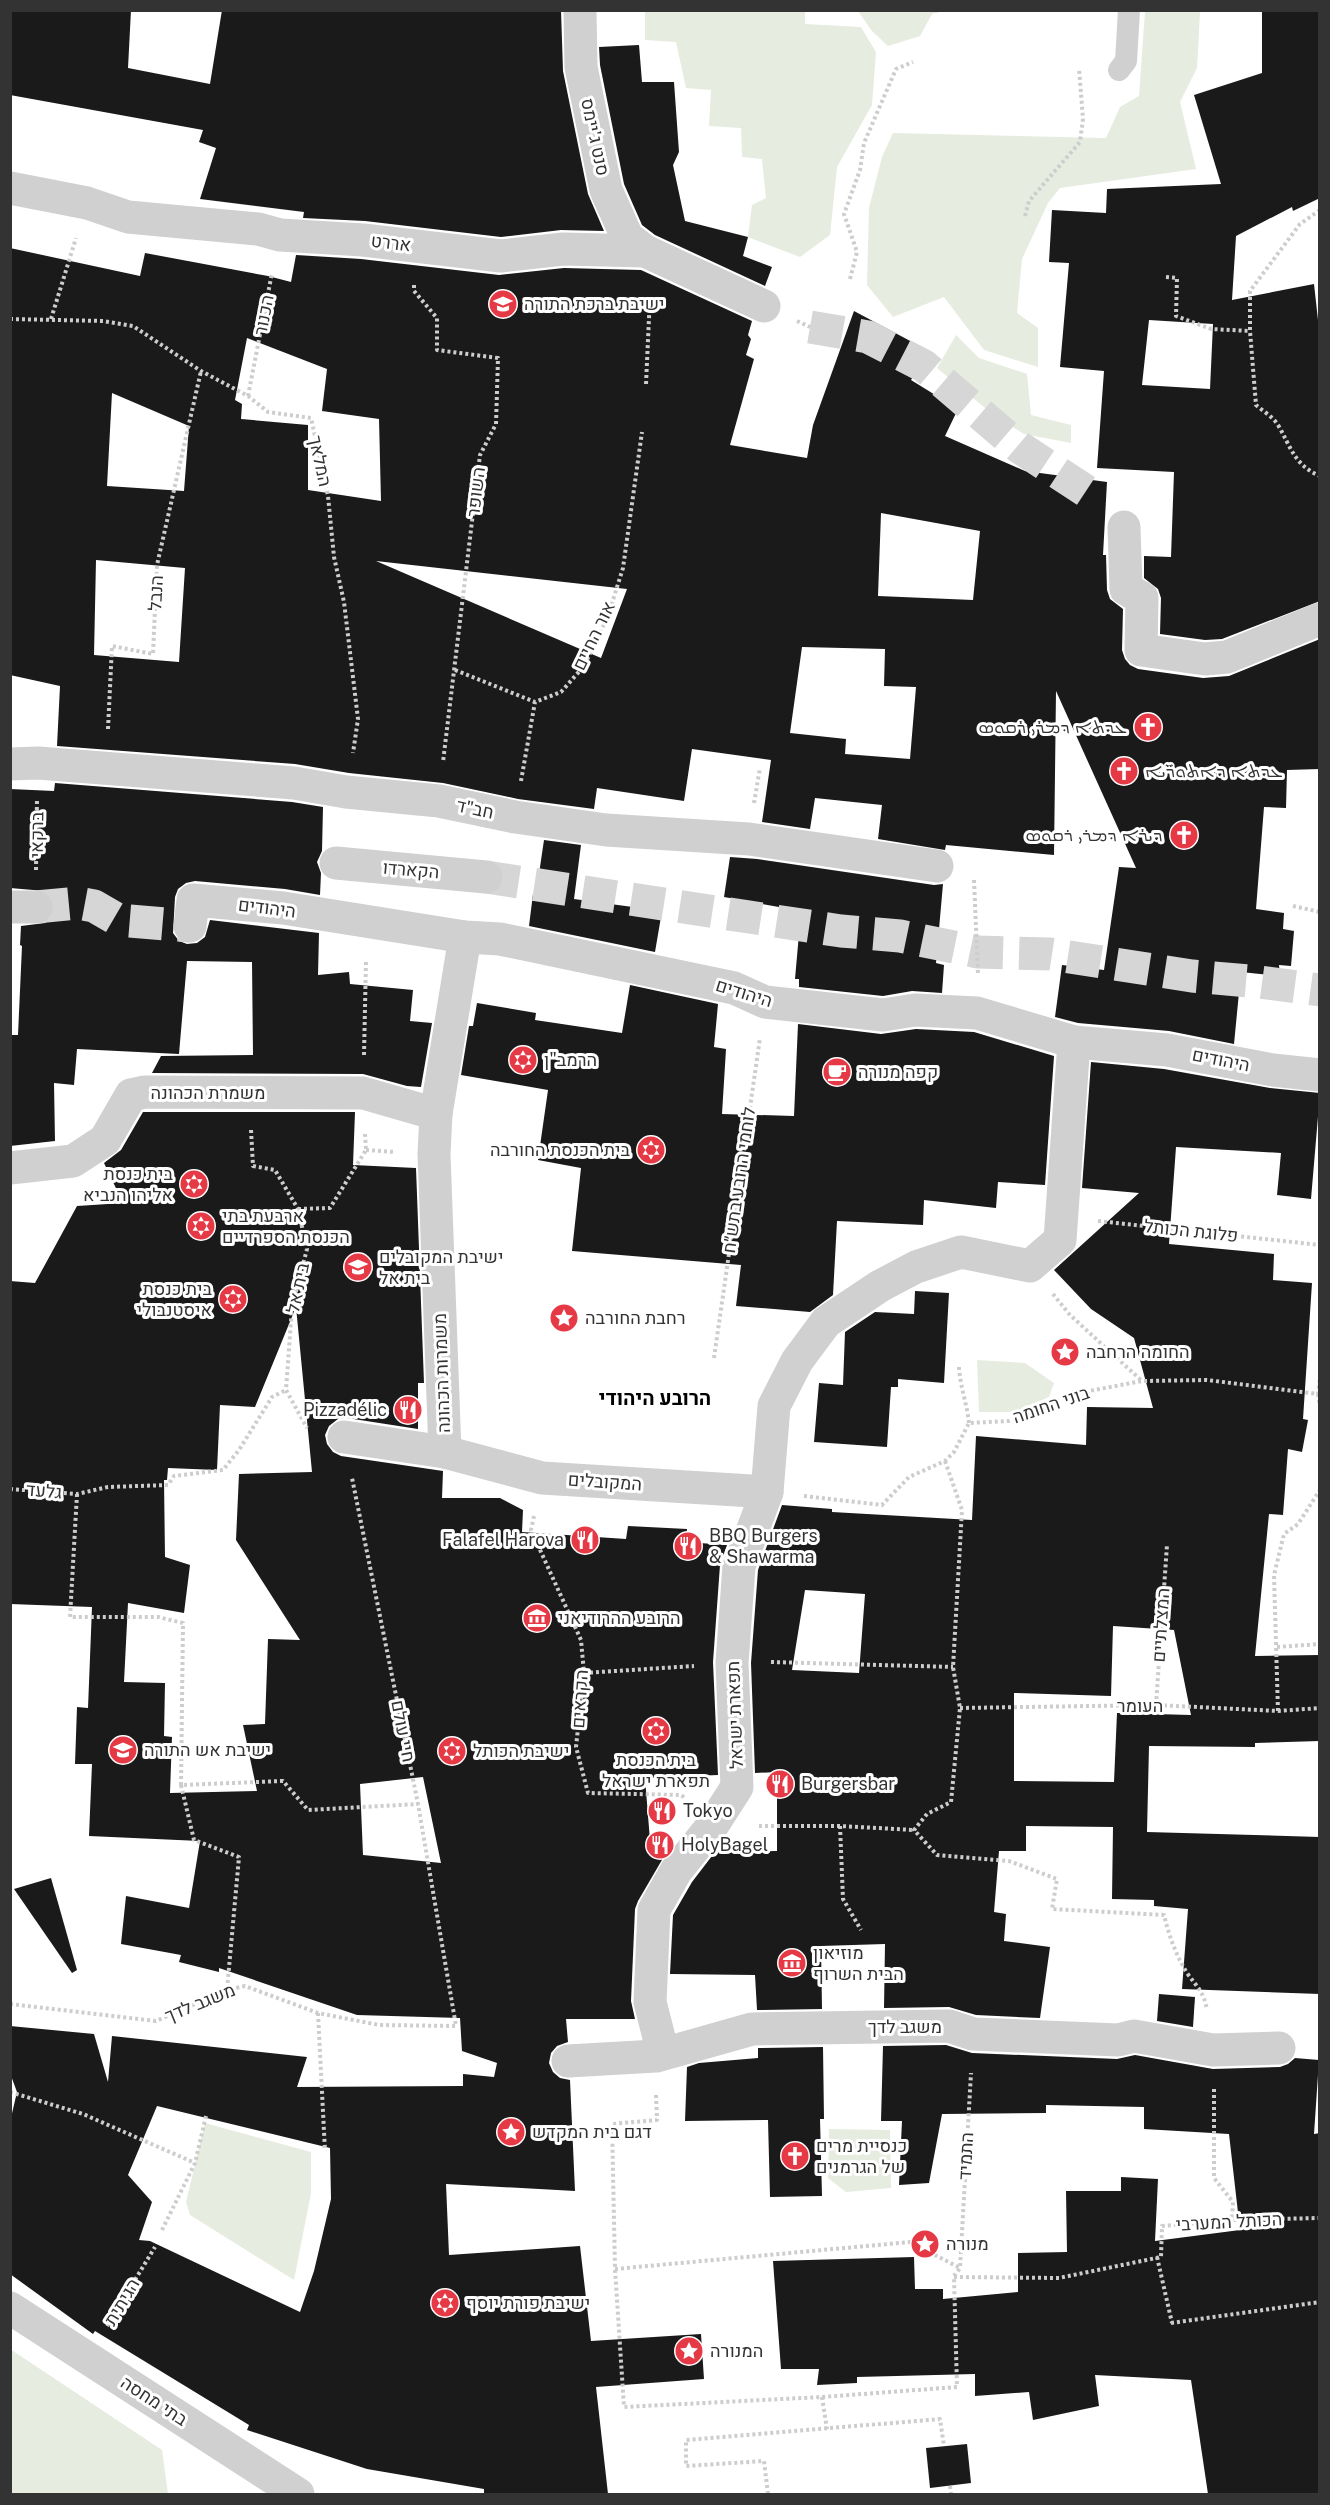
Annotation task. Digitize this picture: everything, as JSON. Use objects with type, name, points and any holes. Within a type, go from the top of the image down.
[{"type":"street","name":"סנט ג'יימס","points":[[580,10],[581,67],[606,190],[627,237],[645,251]]},
{"type":"street","name":"אררט","points":[[10,188],[87,203],[128,217],[258,229],[280,235],[363,240],[501,256],[563,249],[645,251],[764,306]]},
{"type":"street","points":[[1124,526],[1126,589],[1142,598],[1141,650],[1205,659],[1227,657],[1320,619]]},
{"type":"street","name":"חב\"ד","points":[[24,763],[294,783],[346,792],[439,801],[515,817],[606,830],[749,839],[938,866]]},
{"type":"street","name":"הקארדו","points":[[336,863],[486,877]]},
{"type":"street","name":"היהודים","points":[[190,926],[193,900],[283,909],[465,937],[500,939],[734,988],[765,1002],[883,1015],[915,1010],[977,1013],[1074,1042],[1167,1050],[1273,1070],[1320,1075]]},
{"type":"street","name":"משמרות הכהונה","points":[[445,1452],[434,1155],[436,1114],[465,937]]},
{"type":"street","points":[[1030,1266],[1060,1240],[1074,1042]]},
{"type":"street","name":"משמרת הכהונה","points":[[10,1167],[73,1161],[105,1140],[131,1095],[145,1092],[363,1093],[436,1114]]},
{"type":"street","name":"תפארת ישראל","points":[[659,2054],[650,2002],[654,1910],[676,1871],[712,1826],[737,1787],[732,1663],[740,1566],[767,1492],[774,1406],[797,1361],[826,1322],[880,1286],[916,1268],[961,1252],[1030,1266]]},
{"type":"street","name":"המקובלים","points":[[344,1437],[445,1452],[542,1478],[767,1492]]},
{"type":"street","name":"משגב לדך","points":[[567,2061],[659,2054],[752,2029],[949,2026],[973,2034],[1118,2040],[1134,2036],[1214,2050],[1279,2048]]},
{"type":"street","name":"בתי מחסה","points":[[10,2308],[298,2494]]},
{"type":"lane","points":[[1119,70],[1126,61],[1129,10]]},
{"type":"path","points":[[850,279],[857,252],[844,213],[860,170],[864,143],[896,69],[913,62]]},
{"type":"path","points":[[1025,216],[1029,201],[1080,142],[1083,119],[1079,68]]},
{"type":"path","points":[[51,319],[87,203]]},
{"type":"path","points":[[1320,210],[1300,224],[1251,291],[1250,332],[1256,405],[1276,422],[1288,449],[1307,470],[1320,476]]},
{"type":"path","name":"הכנור","points":[[248,396],[280,235]]},
{"type":"path","name":"השופר","points":[[417,246],[414,291],[437,318],[437,350],[498,358],[496,424],[480,455],[439,801]]},
{"type":"path","points":[[645,251],[650,267],[646,384]]},
{"type":"path","points":[[1166,277],[1177,278],[1176,316],[1211,329],[1250,332]]},
{"type":"path","name":"המלאך","points":[[10,319],[103,321],[133,326],[201,371],[248,396],[268,412],[311,418],[328,496],[334,557],[344,602],[358,718],[346,792]]},
{"type":"path","name":"הנבל","points":[[106,769],[112,646],[153,654],[157,565],[201,371]]},
{"type":"path","name":"אור החיים","points":[[535,702],[561,692],[584,666],[608,616],[623,568],[642,432]]},
{"type":"path","points":[[455,670],[535,702],[515,817]]},
{"type":"path","name":"ברקאי","points":[[23,907],[24,763]]},
{"type":"path","points":[[974,878],[978,952],[977,1013]]},
{"type":"path","points":[[1293,906],[1320,912]]},
{"type":"path","points":[[363,1093],[368,921]]},
{"type":"path","name":"לוחמי הרובע בתש״ח","points":[[714,1358],[765,1002]]},
{"type":"path","name":"בית אל","points":[[250,1094],[253,1166],[275,1170],[298,1209],[307,1249],[292,1307],[286,1390]]},
{"type":"path","points":[[298,1209],[330,1208],[366,1150]]},
{"type":"path","name":"פלוגת הכותל","points":[[1062,1217],[1320,1245]]},
{"type":"path","points":[[1030,1266],[1070,1315],[1142,1381]]},
{"type":"path","points":[[767,1492],[882,1505],[909,1477],[945,1461],[954,1452],[969,1423],[959,1367]]},
{"type":"path","points":[[1320,1378],[1318,1394],[1320,1407]]},
{"type":"path","name":"בוני החומה","points":[[969,1423],[1009,1421],[1073,1394],[1142,1381],[1207,1380],[1318,1394]]},
{"type":"path","points":[[286,1390],[309,1430],[344,1437]]},
{"type":"path","name":"גלעד","points":[[10,1489],[77,1494],[108,1487],[168,1485],[174,1476],[223,1470],[239,1450],[272,1397],[286,1390]]},
{"type":"path","name":"חיי עולם","points":[[344,1437],[418,1804],[456,2026]]},
{"type":"path","points":[[914,1830],[927,1814],[951,1802],[960,1708],[954,1667],[962,1510],[945,1461]]},
{"type":"path","name":"הקראים","points":[[542,1478],[531,1530],[580,1640],[584,1672],[576,1747],[588,1793],[681,1795],[712,1826]]},
{"type":"path","points":[[1278,1711],[1274,1575],[1284,1534],[1298,1524],[1320,1490]]},
{"type":"path","points":[[77,1494],[70,1617],[158,1617],[183,1623],[181,1785],[194,1840],[239,1857],[227,1990]]},
{"type":"path","name":"המצלתיים","points":[[1156,1706],[1167,1545]]},
{"type":"path","points":[[1276,1647],[1320,1644]]},
{"type":"path","points":[[584,1672],[793,1661],[954,1667]]},
{"type":"path","name":"העומר","points":[[960,1708],[1156,1706],[1278,1711],[1320,1708]]},
{"type":"path","points":[[181,1785],[283,1781],[308,1810],[418,1804]]},
{"type":"path","points":[[712,1826],[840,1826],[914,1830],[937,1855],[1009,1861],[1057,1879],[1052,1909],[1164,1915],[1170,1940],[1187,1972],[1205,1996],[1214,2050],[1215,2178],[1233,2202],[1232,2220]]},
{"type":"path","points":[[840,1826],[843,1899],[861,1930]]},
{"type":"path","name":"משגב לדך","points":[[10,2004],[156,2021],[227,1990],[244,1986],[318,2013],[379,2025],[456,2026]]},
{"type":"path","points":[[318,2013],[325,2151]]},
{"type":"path","name":"התמיד","points":[[960,2268],[973,2034]]},
{"type":"path","points":[[615,2269],[910,2242],[960,2268],[954,2277],[957,2387],[822,2397],[624,2407],[615,2269],[612,2124],[657,2120],[659,2054]]},
{"type":"path","points":[[10,2092],[84,2114],[195,2163]]},
{"type":"path","points":[[162,2230],[195,2163],[206,2116]]},
{"type":"path","name":"הכותל המערבי","points":[[1157,2258],[1161,2257],[1162,2226],[1232,2220],[1320,2218]]},
{"type":"path","name":"הגיתית","points":[[88,2358],[155,2247]]},
{"type":"path","points":[[954,2277],[1059,2278],[1157,2258],[1171,2323],[1320,2302]]},
{"type":"path","points":[[822,2397],[827,2429]]},
{"type":"path","points":[[768,2494],[764,2461],[686,2466],[686,2440],[940,2419],[944,2446]]},
{"type":"path","points":[[950,2487],[951,2494]]},
{"type":"shaded area","points":[[645,11],[805,11],[805,24],[861,27],[876,52],[872,105],[837,167],[830,235],[800,257],[748,237],[752,205],[766,198],[762,159],[742,157],[741,128],[709,126],[711,90],[686,88],[676,42],[645,40]]},
{"type":"shaded area","points":[[858,11],[944,11],[932,14],[920,36],[888,46],[872,31]]},
{"type":"shaded area","points":[[1145,11],[1200,11],[1197,68],[1180,102],[1196,169],[1060,188],[1048,203],[1022,259],[1017,313],[1038,328],[1038,367],[984,350],[944,297],[893,317],[867,285],[869,208],[882,157],[893,133],[1106,138],[1120,107],[1139,96]]},
{"type":"shaded area","points":[[956,335],[979,358],[1027,374],[1031,415],[1071,425],[1071,443],[1024,434],[996,417],[937,368]]},
{"type":"shaded area","points":[[977,1360],[1025,1363],[1054,1383],[1049,1397],[1014,1412],[979,1412]]},
{"type":"shaded area","points":[[205,2123],[311,2152],[311,2193],[294,2280],[190,2215],[186,2202]]},
{"type":"shaded area","points":[[829,2129],[890,2130],[891,2188],[846,2192],[828,2178]]},
{"type":"shaded area","points":[[10,2349],[162,2450],[168,2494],[11,2494]]},
{"type":"building","points":[[10,10],[131,10],[128,68],[210,84],[222,10],[561,10],[563,71],[588,194],[604,231],[561,230],[501,237],[365,221],[303,218],[304,212],[200,199],[216,148],[199,142],[203,130],[10,95]]},
{"type":"building","points":[[1262,10],[1320,10],[1320,198],[1293,211],[1292,207],[1236,236],[1232,300],[1314,284],[1320,338],[1320,601],[1222,639],[1205,640],[1160,634],[1161,598],[1158,589],[1144,578],[1144,556],[1171,557],[1174,472],[1097,468],[1104,371],[1060,367],[1069,263],[1049,262],[1052,210],[1106,213],[1107,189],[1221,184],[1194,95],[1262,73]],"holes":[[[1149,320],[1213,324],[1210,389],[1142,385]]]},
{"type":"building","points":[[639,45],[642,82],[674,82],[679,152],[673,165],[685,221],[748,237],[743,256],[772,267],[765,286],[655,235],[642,225],[624,184],[600,65],[599,47]]},
{"type":"building","points":[[10,248],[140,276],[145,253],[291,282],[296,255],[361,259],[499,275],[564,268],[641,270],[752,321],[748,335],[751,339],[746,355],[754,359],[730,445],[807,458],[813,425],[854,311],[929,351],[911,380],[958,409],[945,436],[1025,471],[1107,482],[1103,555],[1106,555],[1107,590],[1110,599],[1123,609],[1122,650],[1130,665],[1138,669],[1203,678],[1229,676],[1320,639],[1320,769],[1287,770],[1286,808],[1264,807],[1256,909],[1284,913],[1283,929],[1294,931],[1291,966],[1279,965],[1280,976],[1241,972],[1234,1044],[1169,1031],[1078,1023],[1055,1017],[1062,965],[1104,970],[1119,867],[1136,868],[1056,691],[1054,855],[946,845],[945,850],[878,839],[882,805],[815,798],[810,829],[762,822],[771,760],[692,749],[684,801],[597,788],[594,809],[518,799],[443,783],[349,773],[295,764],[57,746],[60,686],[10,675]],"holes":[[[247,338],[327,369],[322,411],[379,419],[381,501],[308,490],[308,425],[241,419],[242,404],[235,400]],[[112,393],[189,426],[184,491],[107,486]],[[881,513],[980,531],[973,600],[878,596]],[[96,560],[185,568],[179,662],[94,655]],[[376,561],[627,589],[601,658]],[[802,647],[885,649],[884,686],[916,687],[910,759],[845,754],[846,739],[790,733]]]},
{"type":"building","points":[[55,783],[292,802],[323,807],[322,851],[317,862],[321,873],[320,895],[285,889],[195,881],[186,883],[178,889],[175,897],[173,933],[179,941],[187,944],[197,943],[205,937],[210,920],[319,933],[318,975],[349,972],[350,984],[413,990],[410,1021],[432,1023],[421,1087],[407,1086],[363,1074],[152,1073],[161,1056],[253,1055],[252,962],[187,961],[179,1054],[77,1049],[74,1085],[54,1083],[55,1141],[10,1146],[10,1068],[12,1035],[18,1035],[21,926],[45,923],[52,917],[55,908],[52,898],[45,891],[10,888],[10,789],[54,791]]},
{"type":"building","points":[[544,840],[581,845],[574,899],[662,911],[655,952],[529,926]]},
{"type":"building","points":[[730,857],[934,885],[943,884],[936,963],[944,965],[942,993],[912,991],[883,996],[799,987],[799,979],[795,979],[801,911],[724,897]]},
{"type":"building","points":[[630,985],[718,1004],[714,1047],[726,1049],[722,1114],[794,1116],[798,1024],[881,1034],[916,1029],[974,1032],[1054,1056],[1045,1185],[998,1182],[996,1208],[924,1200],[923,1225],[837,1221],[833,1295],[810,1312],[736,1306],[741,1265],[572,1251],[581,1168],[538,1160],[548,1090],[461,1075],[469,1026],[473,1026],[477,1003],[536,1013],[535,1020],[622,1033]]},
{"type":"building","points":[[1091,1062],[1164,1069],[1270,1088],[1320,1093],[1311,1199],[1277,1195],[1281,1153],[1176,1147],[1169,1244],[1274,1254],[1273,1280],[1312,1283],[1303,1419],[1308,1420],[1302,1452],[1288,1449],[1283,1515],[1269,1514],[1255,1656],[1320,1655],[1320,1741],[1255,1743],[1255,1747],[1149,1746],[1147,1832],[1320,1837],[1320,1994],[1182,1989],[1188,1909],[1154,1906],[1154,1900],[1112,1899],[1113,1827],[1026,1826],[1026,1851],[999,1851],[994,1912],[1006,1914],[1004,1941],[1050,1947],[1040,2018],[976,2015],[949,2007],[884,2008],[885,1944],[821,1946],[822,2009],[757,2010],[755,1975],[670,1974],[673,1915],[692,1882],[715,1852],[777,1851],[777,1772],[755,1773],[751,1663],[758,1570],[782,1505],[832,1509],[832,1512],[972,1520],[976,1436],[1086,1445],[1087,1407],[1153,1408],[1134,1338],[1091,1309],[1054,1270],[1139,1193],[1082,1188]],"holes":[[[805,1590],[865,1594],[859,1673],[792,1670]],[[1113,1626],[1174,1630],[1191,1715],[1117,1713],[1114,1782],[1014,1781],[1014,1693],[1111,1696]]]},
{"type":"building","points":[[143,1112],[355,1112],[353,1165],[416,1168],[424,1383],[418,1383],[418,1429],[347,1418],[338,1419],[329,1426],[325,1435],[327,1444],[333,1452],[341,1456],[443,1471],[442,1498],[500,1498],[523,1510],[522,1532],[626,1539],[628,1526],[687,1529],[686,1542],[727,1545],[720,1565],[713,1662],[718,1775],[645,1778],[651,1853],[666,1853],[635,1909],[631,2001],[635,2019],[566,2019],[568,2042],[557,2046],[551,2053],[549,2063],[553,2072],[560,2078],[570,2080],[575,2191],[446,2184],[449,2255],[580,2246],[591,2341],[701,2334],[704,2379],[596,2387],[608,2494],[484,2494],[484,2489],[367,2469],[247,2430],[249,2425],[95,2331],[93,2334],[10,2274],[10,2122],[17,2092],[10,2073],[10,2026],[94,2034],[108,2082],[112,2036],[307,2057],[297,2087],[463,2086],[463,2074],[494,2077],[497,2063],[462,2051],[460,2018],[357,2015],[219,1968],[219,1972],[179,1962],[181,1955],[121,1944],[126,1896],[189,1908],[200,1841],[89,1836],[92,1764],[75,1764],[77,1707],[88,1708],[92,1607],[10,1604],[10,1281],[35,1283],[77,1206],[123,1203],[104,1163],[121,1150]],"holes":[[[296,1307],[312,1472],[239,1474],[236,1540],[300,1640],[268,1639],[265,1724],[243,1725],[257,1791],[170,1793],[172,1737],[164,1736],[165,1683],[124,1682],[128,1603],[184,1613],[190,1565],[165,1557],[164,1480],[167,1480],[168,1468],[217,1470],[220,1405],[255,1407]],[[423,1777],[441,1863],[363,1855],[360,1784]],[[157,2106],[330,2148],[331,2199],[314,2271],[300,2312],[150,2241],[139,2240],[152,2202],[128,2175]]]},
{"type":"building","points":[[915,1291],[949,1293],[944,1383],[898,1379],[898,1387],[891,1387],[887,1447],[814,1442],[819,1383],[843,1385],[845,1332],[875,1312],[914,1314]]},
{"type":"building","points":[[51,1878],[77,1970],[72,1973],[14,1889]]},
{"type":"building","points":[[1159,1994],[1195,1997],[1193,2027],[1157,2021]]},
{"type":"building","points":[[946,2045],[972,2053],[1117,2059],[1135,2055],[1213,2069],[1280,2067],[1295,2058],[1319,2060],[1314,2134],[1320,2133],[1320,2494],[1208,2494],[1191,2380],[1095,2375],[1099,2406],[1033,2420],[1029,2392],[975,2396],[975,2374],[857,2377],[857,2383],[817,2385],[819,2369],[781,2369],[773,2261],[914,2257],[915,2289],[943,2289],[943,2299],[1018,2292],[1018,2253],[1067,2252],[1066,2191],[1121,2191],[1121,2177],[1158,2179],[1155,2241],[1240,2230],[1229,2134],[1144,2129],[1144,2107],[1046,2105],[1046,2113],[942,2114],[929,2183],[899,2185],[902,2121],[881,2121],[883,2046]]},
{"type":"building","name":"כנסיית מרים של הגרמנים","points":[[823,2047],[824,2119],[820,2119],[822,2196],[770,2197],[768,2120],[685,2121],[687,2067],[699,2063],[758,2058],[758,2048]]},
{"type":"building","points":[[967,2444],[971,2483],[930,2488],[926,2448]]},
{"type":"tunnel","points":[[810,327],[868,337],[924,366],[1019,447],[1092,495]]},
{"type":"tunnel","points":[[486,877],[841,931],[900,936],[978,952],[1050,954],[1192,976],[1320,990]]},
{"type":"tunnel","points":[[36,907],[78,903],[94,906],[118,920],[190,926]]},
{"type":"place","name":"ישיבת ברכת התורה","points":[[503,304]]},
{"type":"place","name":"ܥܕܬܐ ܕܡܪܝ ܪܩܘܣ","points":[[1148,727]]},
{"type":"place","name":"ܥܕܬܐ ܕܐܬܘܖ̈ܝܐ","points":[[1124,771]]},
{"type":"place","name":"ܕܝܪܐ ܕܡܪܝ ܪܩܘܣ","points":[[1184,835]]},
{"type":"place","name":"הרמב\"ן","points":[[523,1060]]},
{"type":"place","name":"קפה מנורה","points":[[837,1072]]},
{"type":"place","name":"בית הכנסת החורבה","points":[[651,1150]]},
{"type":"place","name":"בית כנסת אליהו הנביא","points":[[194,1184]]},
{"type":"place","name":"ארבעת בתי הכנסת הספרדיים","points":[[201,1226]]},
{"type":"place","name":"ישיבת המקובלים בית אל","points":[[358,1267]]},
{"type":"place","name":"בית כנסת איסטנבולי","points":[[233,1299]]},
{"type":"place","name":"רחבת החורבה","points":[[564,1318]]},
{"type":"place","name":"החומה הרחבה","points":[[1065,1352]]},
{"type":"place","name":"Pizzadélic","points":[[408,1410]]},
{"type":"place","name":"Falafel Harova","points":[[585,1540]]},
{"type":"place","name":"BBQ Burgers & Shawarma","points":[[688,1546]]},
{"type":"place","name":"הרובע ההרודיאני","points":[[537,1618]]},
{"type":"place","name":"בית הכנסת תפארת ישראל","points":[[656,1731]]},
{"type":"place","name":"ישיבת אש התורה","points":[[123,1750]]},
{"type":"place","name":"ישיבת הכותל","points":[[452,1751]]},
{"type":"place","name":"Burgersbar","points":[[780,1784]]},
{"type":"place","name":"Tokyo","points":[[662,1811]]},
{"type":"place","name":"HolyBagel","points":[[660,1845]]},
{"type":"place","name":"מוזיאון הבית השרוף","points":[[792,1963]]},
{"type":"place","name":"דגם בית המקדש","points":[[511,2132]]},
{"type":"place","name":"כנסיית מרים של הגרמנים","points":[[795,2156]]},
{"type":"place","name":"מנורה","points":[[925,2244]]},
{"type":"place","name":"ישיבת פורת יוסף","points":[[445,2303]]},
{"type":"place","name":"המנורה","points":[[689,2351]]},
{"type":"district","name":"הרובע היהודי","points":[[655,1398]]}]
